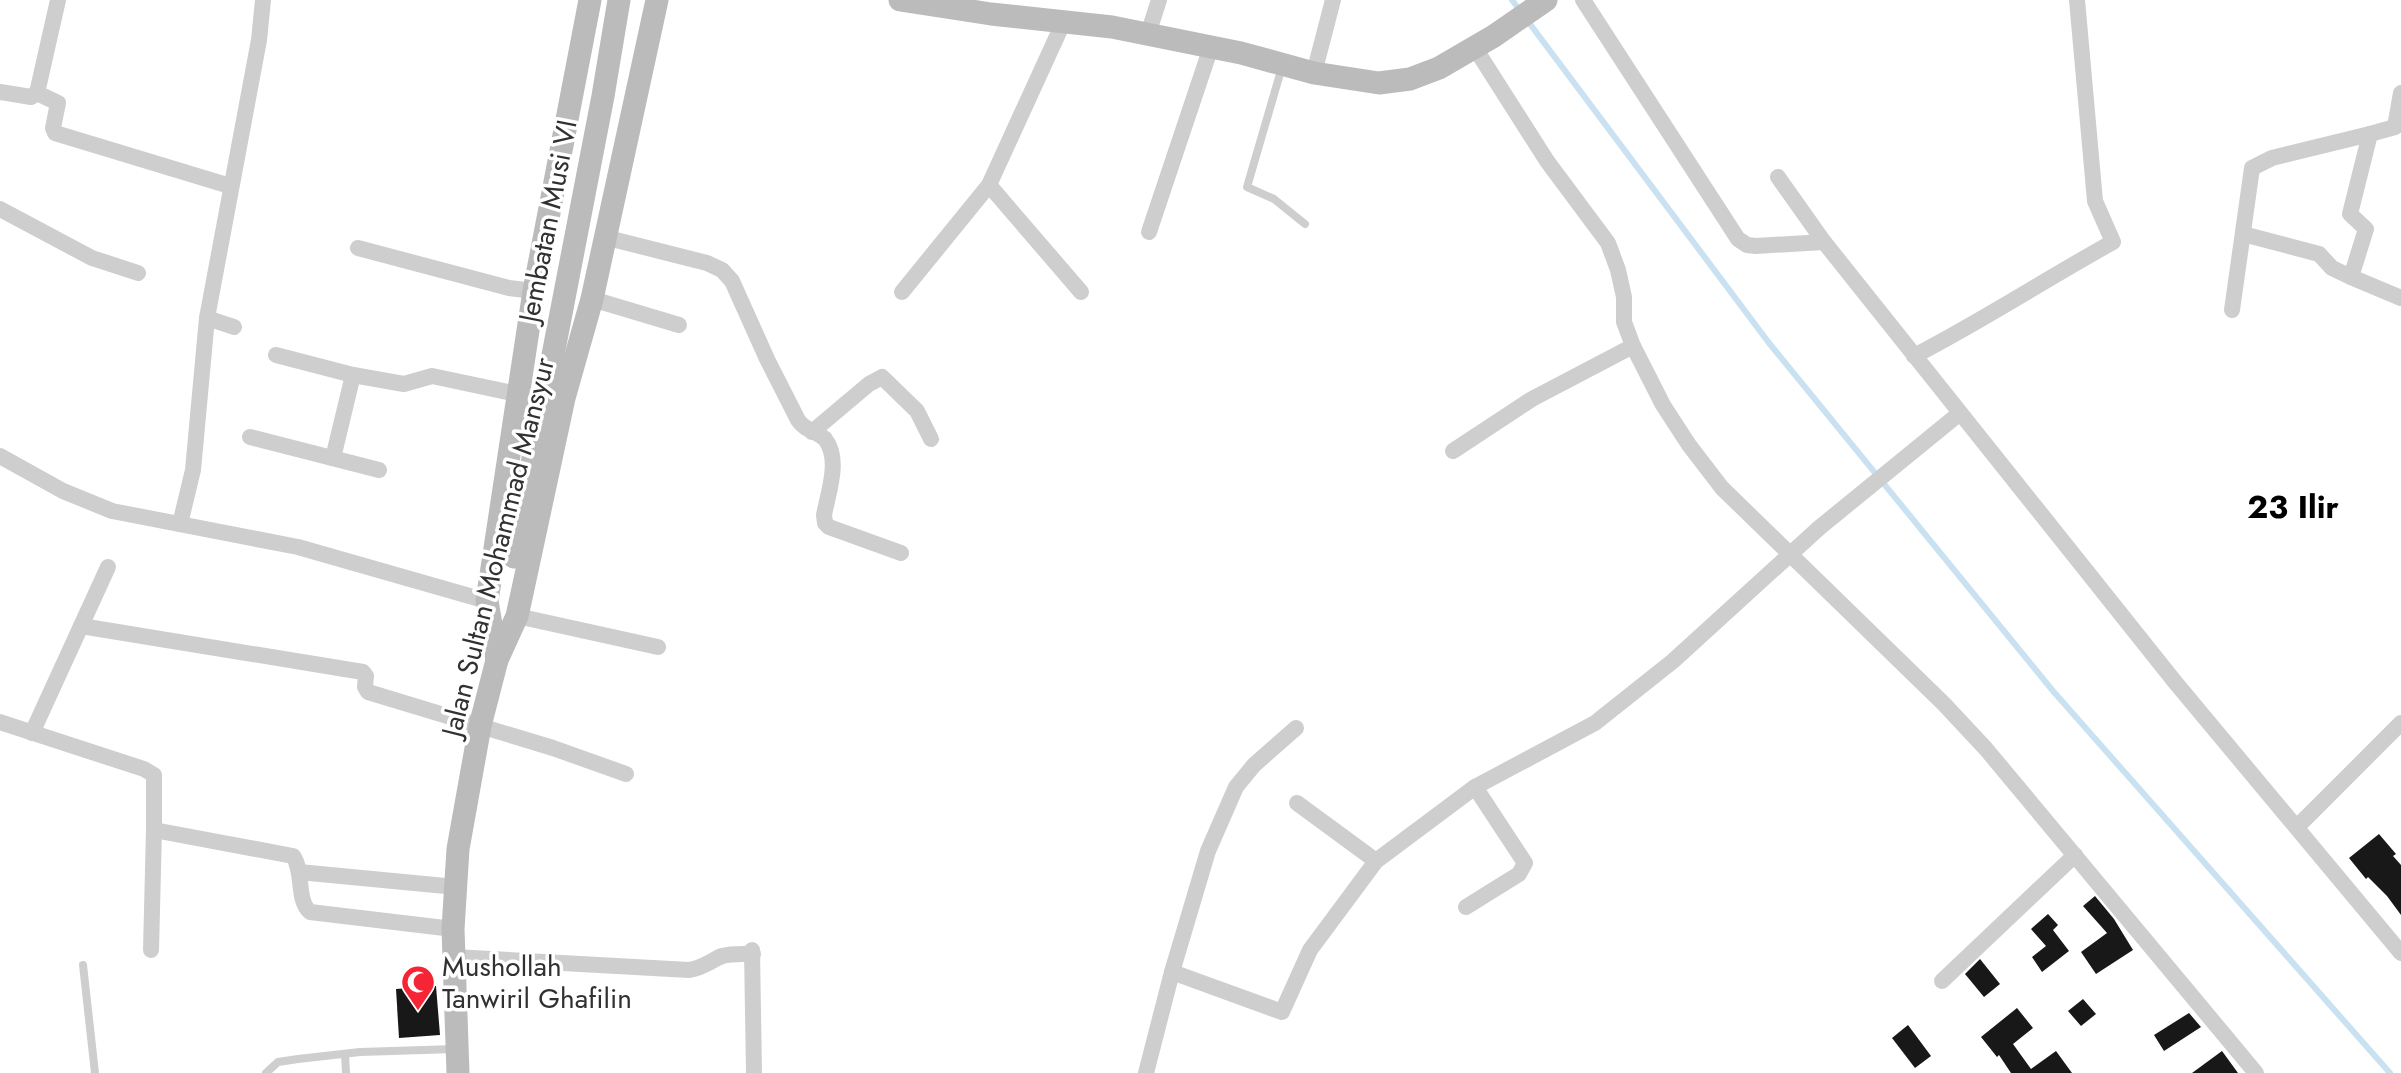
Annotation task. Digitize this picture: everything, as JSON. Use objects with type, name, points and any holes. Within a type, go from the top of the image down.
[{"type":"street","points":[[0,92],[31,97],[37,93],[58,0]]},
{"type":"street","points":[[180,524],[193,470],[207,318],[259,40],[263,0]]},
{"type":"street","points":[[496,660],[487,601],[534,291],[590,0]]},
{"type":"street","name":"Jembatan Musi VI","points":[[496,660],[503,609],[603,96],[619,0]]},
{"type":"street","name":"Jalan Sultan Mohammad Mansyur","points":[[458,1073],[453,929],[458,849],[496,660],[517,616],[564,398],[592,299],[657,0]]},
{"type":"street","points":[[900,0],[993,7],[1148,34],[1361,82],[1395,82],[1426,74],[1484,42],[1546,0]]},
{"type":"street","points":[[1148,34],[1159,0]]},
{"type":"street","points":[[1314,73],[1333,0]]},
{"type":"street","points":[[1583,0],[1738,239],[1747,245],[1756,246],[1824,242]]},
{"type":"street","points":[[1914,356],[1966,329],[2049,277],[2113,242],[2095,201],[2077,0]]},
{"type":"street","points":[[902,292],[989,185],[1064,20]]},
{"type":"street","points":[[1484,42],[1547,161],[1608,243],[1620,278],[1624,322],[1633,346],[1663,405],[1705,468],[1722,488],[1986,749],[2256,1073]]},
{"type":"street","points":[[1149,233],[1211,47]]},
{"type":"street","points":[[37,93],[58,103],[53,128],[55,133],[230,186]]},
{"type":"street","points":[[2232,310],[2250,172],[2255,165],[2272,158],[2395,127],[2401,93]]},
{"type":"street","points":[[2351,277],[2366,229],[2351,217],[2350,213],[2370,134]]},
{"type":"street","points":[[1778,177],[1824,242],[2166,671],[2401,953]]},
{"type":"street","points":[[989,185],[1081,292]]},
{"type":"street","points":[[0,209],[92,258],[138,274]]},
{"type":"street","points":[[2243,234],[2319,254],[2332,268],[2401,299]]},
{"type":"street","points":[[604,237],[672,253],[722,270],[737,289],[767,359],[798,420],[827,443],[833,464],[825,523],[901,554]]},
{"type":"street","points":[[358,248],[509,288],[534,291]]},
{"type":"street","points":[[592,299],[679,326]]},
{"type":"street","points":[[207,318],[234,327]]},
{"type":"street","points":[[1454,451],[1532,399],[1633,346]]},
{"type":"street","points":[[276,355],[353,375],[404,384],[432,376],[517,394]]},
{"type":"street","points":[[333,458],[353,375]]},
{"type":"street","points":[[812,432],[882,377],[917,411],[932,439]]},
{"type":"street","points":[[1172,972],[1282,1012],[1310,950],[1376,861],[1475,787],[1595,723],[1673,661],[1790,554],[1960,413]]},
{"type":"street","points":[[250,437],[379,470]]},
{"type":"street","points":[[0,456],[63,491],[112,511],[298,547],[487,601]]},
{"type":"street","points":[[32,733],[108,567]]},
{"type":"street","points":[[517,616],[658,648]]},
{"type":"street","points":[[81,626],[363,672],[368,692],[553,748],[626,774]]},
{"type":"street","points":[[0,722],[144,769],[154,775],[151,950]]},
{"type":"street","points":[[2297,827],[2401,723]]},
{"type":"street","points":[[1146,1073],[1172,972],[1208,851],[1236,787],[1254,765],[1296,728]]},
{"type":"street","points":[[1466,908],[1519,874],[1524,866],[1522,857],[1475,787]]},
{"type":"street","points":[[1297,803],[1376,861]]},
{"type":"street","points":[[154,830],[289,855],[295,859],[305,906],[310,912],[453,929]]},
{"type":"street","points":[[1942,981],[2075,855]]},
{"type":"street","points":[[299,872],[456,887]]},
{"type":"street","points":[[454,957],[689,970],[705,967],[730,954],[752,952],[754,1073]]},
{"type":"lane","points":[[1279,63],[1247,187],[1273,199],[1305,224]]},
{"type":"lane","points":[[83,965],[95,1073]]},
{"type":"lane","points":[[265,1073],[274,1064],[284,1061],[345,1054],[458,1049]]},
{"type":"lane","points":[[345,1054],[346,1073]]},
{"type":"building","points":[[2379,834],[2396,854],[2393,856],[2401,865],[2401,915],[2387,896],[2368,877],[2366,879],[2349,858]]},
{"type":"building","points":[[2095,896],[2114,919],[2133,950],[2096,974],[2081,952],[2107,933],[2083,906]]},
{"type":"building","points":[[2048,914],[2058,925],[2053,930],[2069,951],[2042,972],[2032,957],[2046,946],[2031,929]]},
{"type":"building","points":[[1980,959],[2000,984],[1984,997],[1965,974]]},
{"type":"building","name":"Mushollah Tanwiril Ghafilin","points":[[436,986],[440,1035],[399,1038],[396,989]]},
{"type":"building","points":[[2083,999],[2096,1014],[2081,1026],[2068,1011]]},
{"type":"building","points":[[2017,1008],[2033,1028],[2013,1044],[2031,1069],[2056,1051],[2072,1073],[2011,1073],[1999,1055],[1997,1057],[1981,1037]]},
{"type":"building","points":[[2189,1013],[2201,1027],[2164,1051],[2154,1035]]},
{"type":"building","points":[[1908,1025],[1931,1056],[1915,1068],[1892,1038]]},
{"type":"building","points":[[2222,1051],[2238,1073],[2192,1073]]},
{"type":"waterway","points":[[1512,0],[1769,343],[2053,691],[2390,1073]]},
{"type":"place","name":"Mushollah Tanwiril Ghafilin","points":[[418,1012]]},
{"type":"district","name":"23 Ilir","points":[[2293,507]]}]
